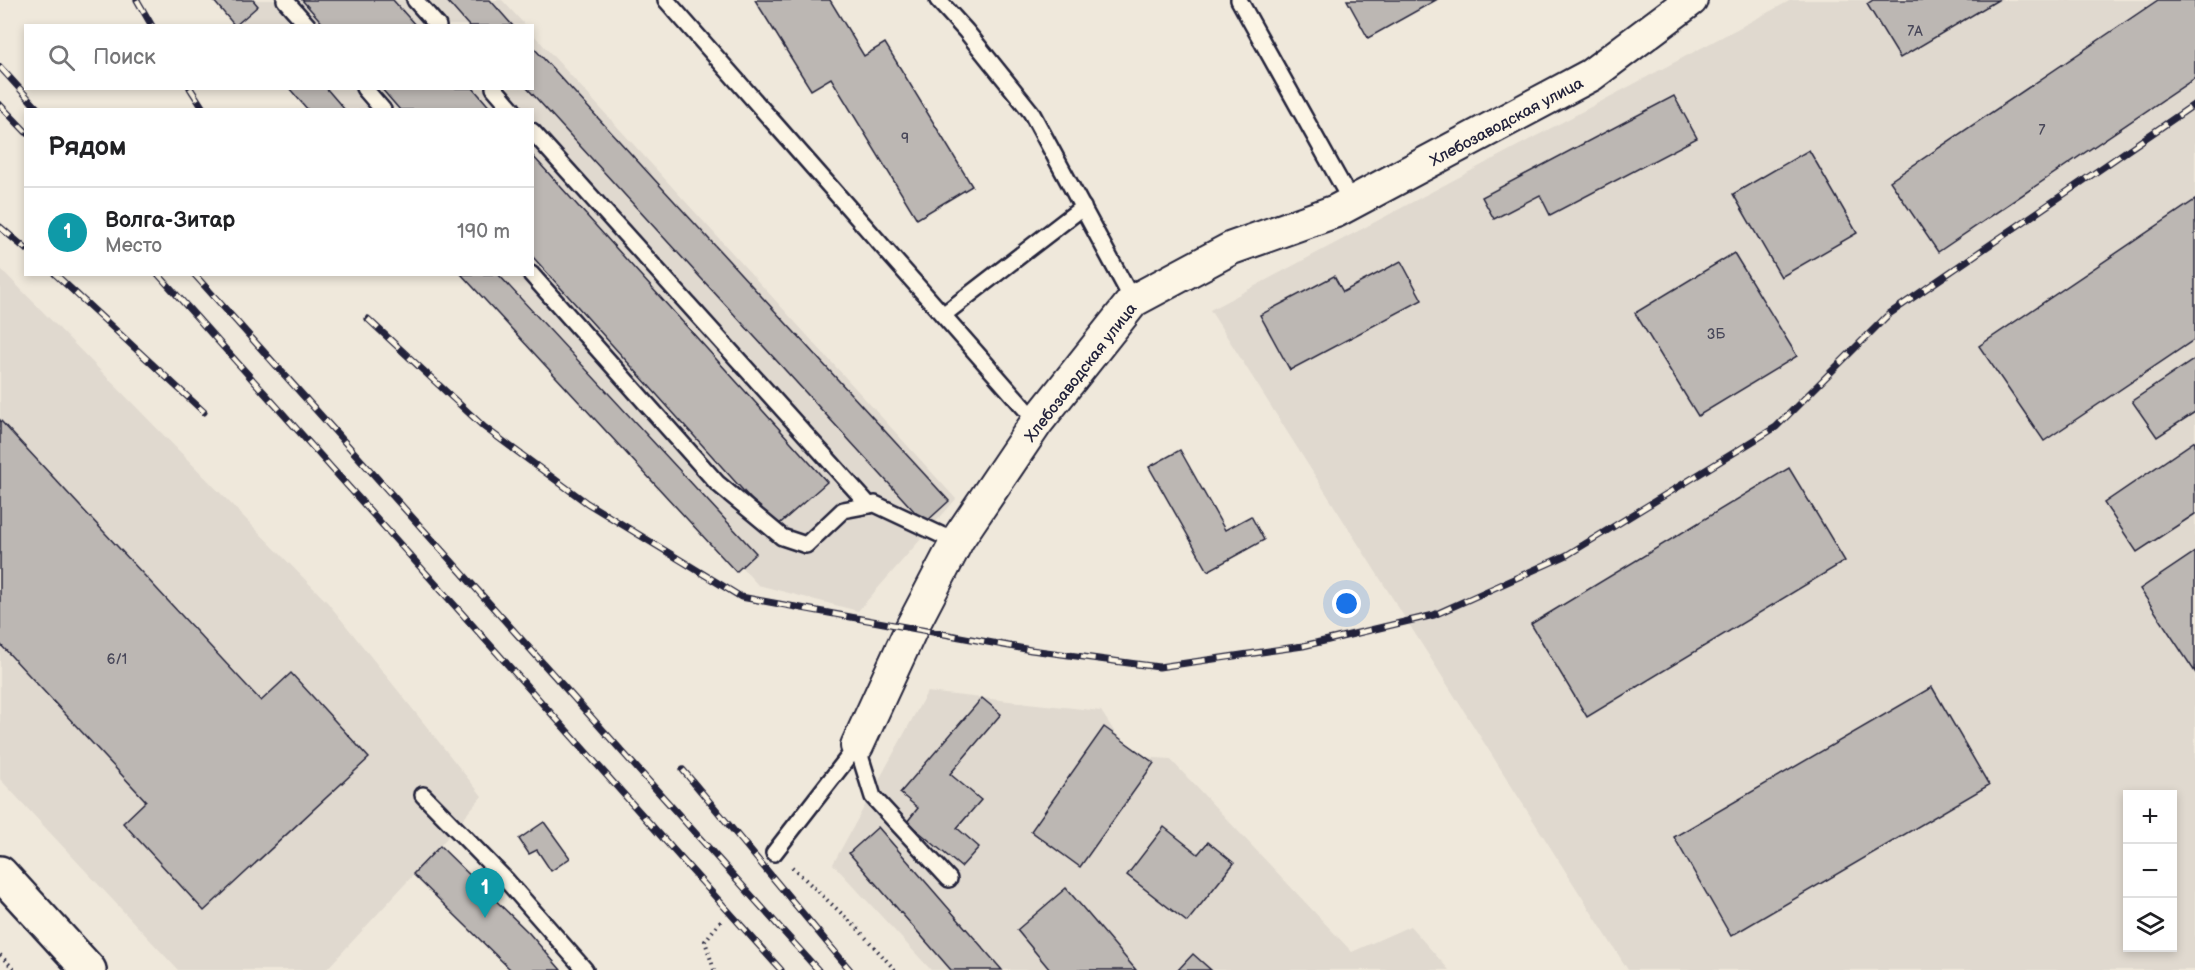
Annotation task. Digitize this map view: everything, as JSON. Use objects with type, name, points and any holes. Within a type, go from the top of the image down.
[{"type":"main road","points":[[0,873],[89,970]]},
{"type":"street","name":"Хлебозаводская улица","points":[[857,746],[910,629],[956,543],[1037,422],[1133,301],[1233,248],[1336,211],[1591,75],[1691,0]]},
{"type":"lane","points":[[285,0],[306,24]]},
{"type":"lane","points":[[415,0],[436,24]]},
{"type":"lane","points":[[666,0],[1037,422]]},
{"type":"lane","points":[[938,0],[1031,112],[1133,301]]},
{"type":"lane","points":[[1239,0],[1352,203]]},
{"type":"lane","points":[[366,90],[381,108]]},
{"type":"lane","points":[[496,90],[511,108]]},
{"type":"lane","points":[[534,133],[869,505]]},
{"type":"lane","points":[[943,315],[1083,207]]},
{"type":"lane","points":[[533,276],[717,483],[782,537],[806,545],[843,510],[874,504],[956,543]]},
{"type":"lane","points":[[774,853],[857,746]]},
{"type":"lane","points":[[857,746],[873,797],[949,879]]},
{"type":"lane","points":[[423,795],[507,881],[585,970]]},
{"type":"path","points":[[774,853],[857,928],[895,970]]},
{"type":"path","points":[[714,970],[705,941],[723,920]]},
{"type":"path","points":[[0,955],[15,970]]},
{"type":"shaded area","points":[[219,0],[502,0],[524,24],[242,24]]},
{"type":"shaded area","points":[[1791,0],[2195,0],[2195,970],[1628,970],[1210,310]]},
{"type":"shaded area","points":[[534,35],[956,499],[858,611],[758,585],[473,276],[534,276],[534,108],[319,108],[302,90],[534,90]]},
{"type":"shaded area","points":[[0,268],[328,603],[482,796],[440,846],[326,970],[178,970],[0,779]]},
{"type":"shaded area","points":[[927,692],[1101,711],[1130,756],[1170,759],[1352,952],[1410,926],[1449,970],[931,970],[833,864]]},
{"type":"building","points":[[213,0],[253,0],[258,6],[237,24],[233,24]]},
{"type":"building","points":[[302,0],[393,0],[414,24],[323,24]]},
{"type":"building","points":[[446,0],[490,0],[511,24],[467,24]]},
{"type":"building","points":[[755,0],[830,0],[864,56],[885,43],[972,186],[917,219],[831,78],[811,90]]},
{"type":"building","points":[[1347,0],[1436,0],[1368,38]]},
{"type":"building","points":[[1873,0],[1998,0],[1900,58],[1867,4]]},
{"type":"building","points":[[2158,0],[2195,0],[2195,78],[1938,252],[1890,181]]},
{"type":"building","points":[[534,48],[949,501],[925,523],[529,90],[534,90]]},
{"type":"building","points":[[291,90],[328,90],[343,108],[306,108]]},
{"type":"building","points":[[383,90],[475,90],[490,108],[398,108]]},
{"type":"building","points":[[1674,96],[1697,138],[1550,215],[1540,195],[1494,219],[1482,197]]},
{"type":"building","points":[[1809,150],[1857,233],[1781,277],[1733,194]]},
{"type":"building","points":[[534,157],[827,482],[776,527],[534,258]]},
{"type":"building","points":[[2195,200],[2195,339],[2044,441],[1979,346]]},
{"type":"building","points":[[1734,253],[1797,356],[1698,416],[1635,313]]},
{"type":"building","points":[[1401,261],[1422,300],[1290,370],[1260,315],[1334,276],[1343,292]]},
{"type":"building","points":[[463,276],[500,276],[756,553],[736,572]]},
{"type":"building","points":[[2195,359],[2195,412],[2157,437],[2132,401]]},
{"type":"building","points":[[0,420],[261,701],[291,673],[369,758],[204,911],[123,823],[146,801],[0,644]]},
{"type":"building","points":[[2195,441],[2195,514],[2137,552],[2104,503]]},
{"type":"building","points":[[1180,450],[1225,530],[1251,516],[1264,540],[1208,571],[1149,467]]},
{"type":"building","points":[[1789,468],[1845,561],[1587,717],[1531,624]]},
{"type":"building","points":[[2195,552],[2195,672],[2140,589]]},
{"type":"building","points":[[1932,687],[1989,785],[1731,936],[1674,837]]},
{"type":"building","points":[[982,698],[1001,714],[950,774],[981,800],[957,828],[979,847],[961,867],[907,822],[918,808],[900,793]]},
{"type":"building","points":[[1104,727],[1154,763],[1080,867],[1031,831]]},
{"type":"building","points":[[544,822],[570,858],[551,871],[537,850],[529,854],[519,839]]},
{"type":"building","points":[[878,827],[1002,970],[951,970],[849,853]]},
{"type":"building","points":[[1164,827],[1198,854],[1208,842],[1234,863],[1187,922],[1127,875]]},
{"type":"building","points":[[440,846],[529,933],[561,970],[511,970],[413,874]]},
{"type":"building","points":[[1066,888],[1136,970],[1050,970],[1017,930]]},
{"type":"building","points":[[1193,954],[1211,970],[1178,970]]},
{"type":"railway","points":[[137,0],[151,24]]},
{"type":"railway","points":[[0,67],[37,108]]},
{"type":"railway","points":[[191,90],[203,108]]},
{"type":"railway","points":[[368,319],[484,427],[587,503],[741,597],[1031,650],[1159,667],[1303,646],[1434,615],[1567,555],[1776,427],[1889,314],[2195,104]]},
{"type":"railway","points":[[0,105],[24,130]]},
{"type":"railway","points":[[0,227],[24,247]]},
{"type":"railway","points":[[57,276],[204,412]]},
{"type":"railway","points":[[160,276],[781,970]]},
{"type":"railway","points":[[196,276],[818,970]]},
{"type":"railway","points":[[683,770],[850,970]]},
{"type":"place","name":"Волга-Зитар","points":[[485,918]]}]
